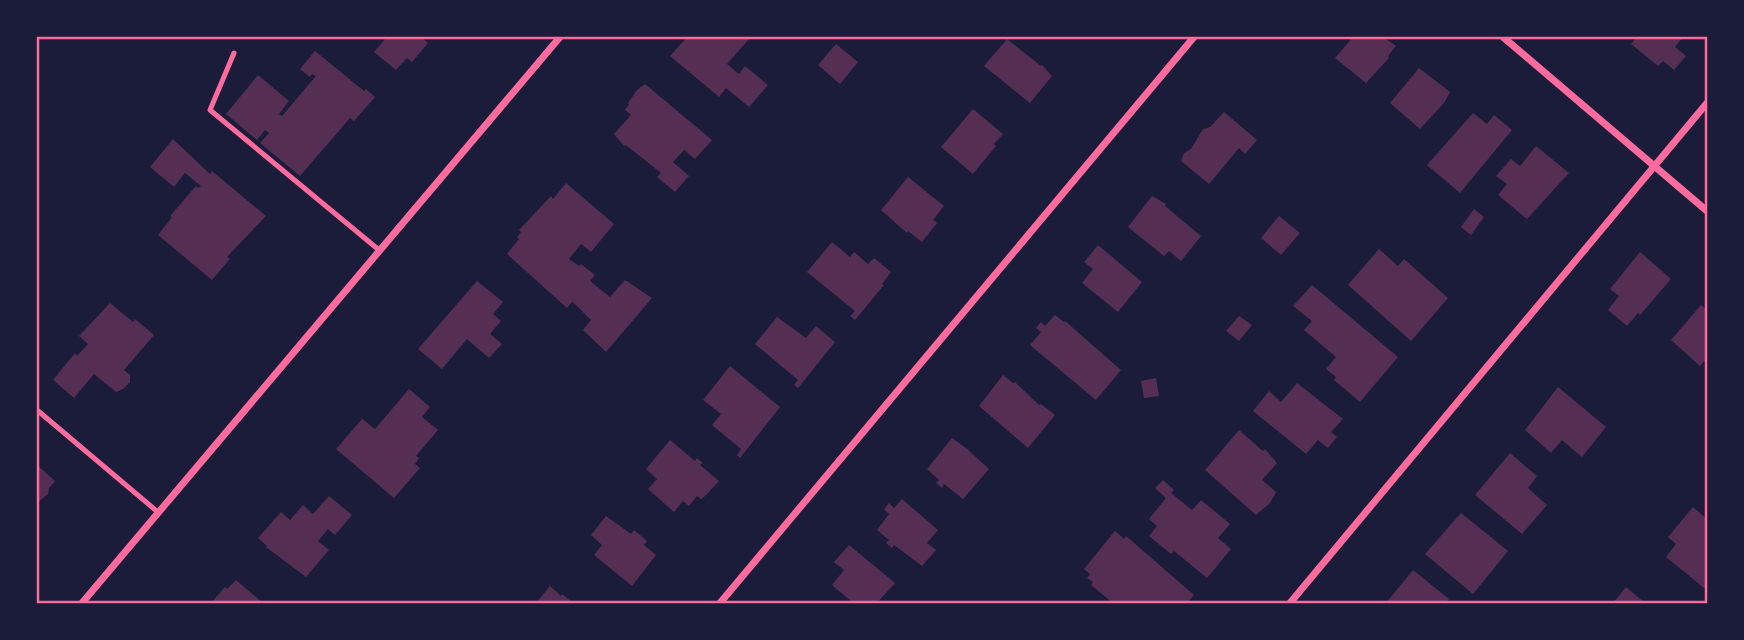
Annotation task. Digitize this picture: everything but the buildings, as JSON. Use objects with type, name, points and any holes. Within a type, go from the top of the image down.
[{"type":"street","points":[[82,603],[560,37]]},
{"type":"street","points":[[720,603],[1194,37]]},
{"type":"street","points":[[1503,37],[1707,211]]},
{"type":"street","points":[[1290,603],[1707,103]]},
{"type":"lane","points":[[234,53],[210,110],[379,250]]},
{"type":"lane","points":[[37,410],[159,513]]}]
